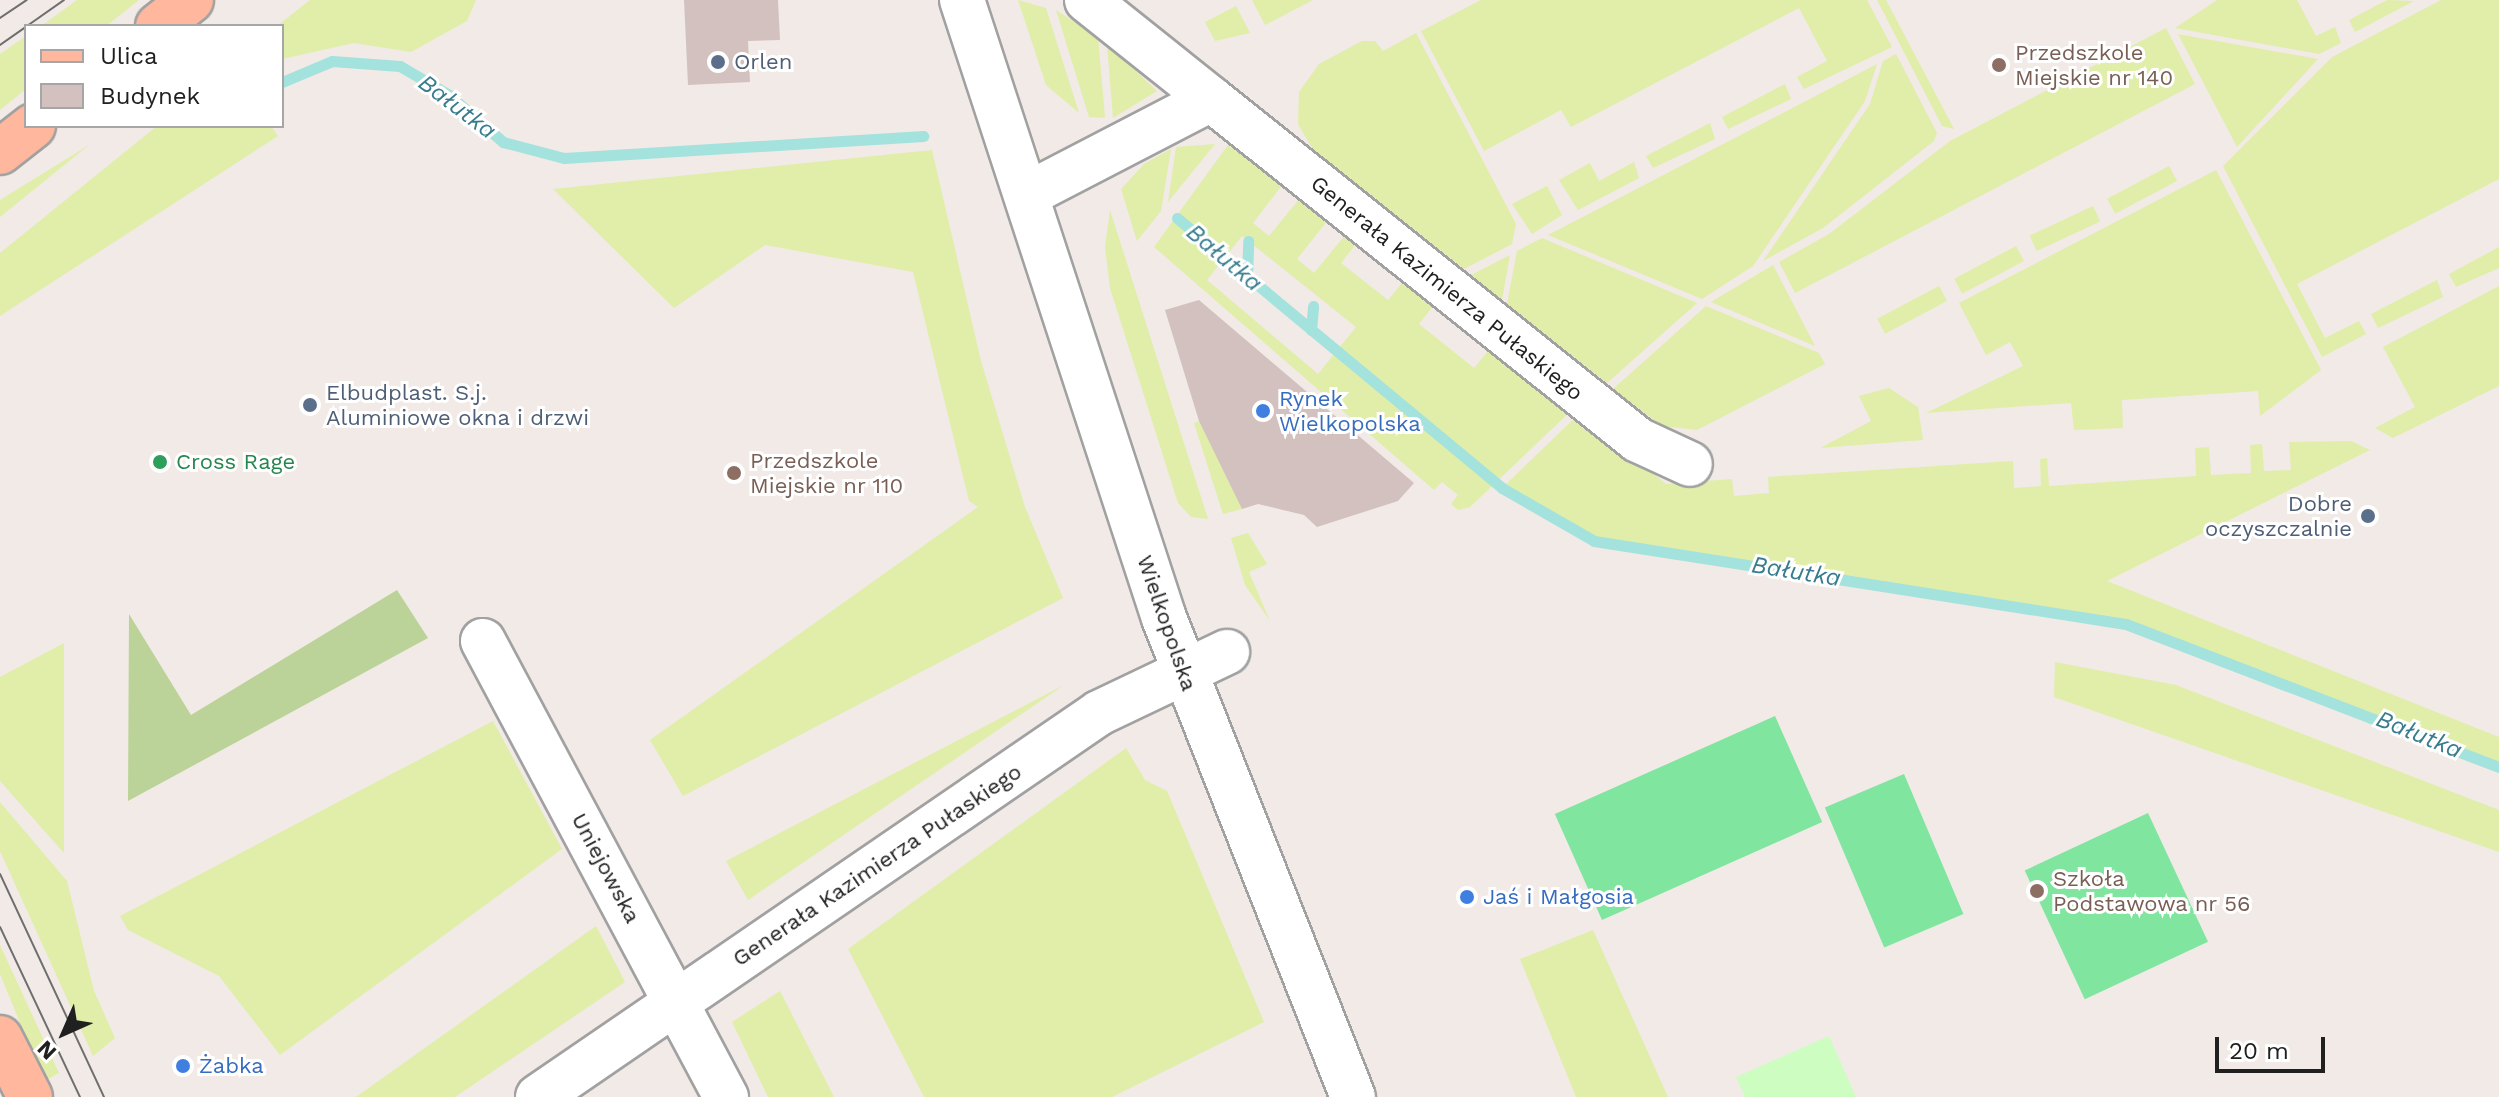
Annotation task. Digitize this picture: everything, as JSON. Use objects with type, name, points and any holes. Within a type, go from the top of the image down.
[{"type":"main road","points":[[161,24],[191,0]]},
{"type":"main road","points":[[0,152],[30,128]]},
{"type":"main road","points":[[0,1038],[30,1097]]},
{"type":"street","name":"Wielkopolska","points":[[962,0],[1010,138],[1183,671],[1353,1097]]},
{"type":"street","name":"Generała Kazimierza Pułaskiego","points":[[1087,0],[1638,440],[1690,464]]},
{"type":"street","points":[[1028,194],[1211,99]]},
{"type":"street","name":"Uniejowska","points":[[483,641],[678,1000],[726,1097]]},
{"type":"street","name":"Generała Kazimierza Pułaskiego","points":[[538,1097],[1099,713],[1227,652]]},
{"type":"green space","points":[[77,0],[139,0],[109,24],[44,24]]},
{"type":"green space","points":[[310,0],[476,0],[467,21],[411,52],[354,43],[284,59],[284,24],[280,24]]},
{"type":"green space","points":[[1018,0],[1046,8],[1079,113],[1046,85]]},
{"type":"green space","points":[[1252,0],[1313,0],[1265,25]]},
{"type":"green space","points":[[1481,0],[1867,0],[1892,47],[1804,89],[1797,77],[1827,61],[1799,8],[1571,127],[1561,110],[1484,151],[1421,31]]},
{"type":"green space","points":[[1877,0],[1886,0],[1954,129],[1942,126]]},
{"type":"green space","points":[[2217,0],[2297,0],[2316,36],[2335,27],[2341,43],[2319,54],[2175,28]]},
{"type":"green space","points":[[2387,0],[2414,1],[2355,32],[2349,20]]},
{"type":"green space","points":[[2441,0],[2499,0],[2499,179],[2297,284],[2325,338],[2359,321],[2366,334],[2322,357],[2223,166],[2332,57]]},
{"type":"green space","points":[[1236,6],[1250,33],[1215,41],[1205,22]]},
{"type":"green space","points":[[1056,10],[1098,37],[1105,118],[1089,117]]},
{"type":"green space","points":[[2166,28],[2195,84],[1795,293],[1779,262],[1829,234],[1950,141]]},
{"type":"green space","points":[[1416,33],[1516,224],[1512,244],[1464,269],[1312,148],[1298,124],[1299,92],[1319,64],[1362,41],[1375,41],[1383,51]]},
{"type":"green space","points":[[2178,34],[2318,59],[2237,147]]},
{"type":"green space","points":[[24,37],[24,91],[0,110],[0,54]]},
{"type":"green space","points":[[1107,44],[1157,91],[1113,118]]},
{"type":"green space","points":[[1896,54],[1937,133],[1934,141],[1823,228],[1763,261],[1870,104],[1883,61]]},
{"type":"green space","points":[[1877,64],[1865,101],[1753,266],[1702,299],[1548,235]]},
{"type":"green space","points":[[1785,84],[1791,99],[1728,129],[1722,117]]},
{"type":"green space","points":[[1710,123],[1715,139],[1653,168],[1646,156]]},
{"type":"green space","points":[[155,128],[272,128],[278,136],[0,316],[0,253]]},
{"type":"green space","points":[[1215,144],[1168,202],[1176,147]]},
{"type":"green space","points":[[89,145],[0,217],[0,200]]},
{"type":"green space","points":[[1228,145],[1283,184],[1253,223],[1269,236],[1300,198],[1328,220],[1297,259],[1314,273],[1346,234],[1360,239],[1341,263],[1388,300],[1407,277],[1437,301],[1419,324],[1474,368],[1493,345],[1573,409],[1470,507],[1458,510],[1451,504],[1458,495],[1442,482],[1434,490],[1154,247]],"holes":[[[1242,236],[1356,327],[1318,374],[1207,280]]]},
{"type":"green space","points":[[1171,149],[1161,211],[1137,241],[1121,189],[1144,164]]},
{"type":"green space","points":[[932,150],[981,361],[1025,507],[1063,598],[683,796],[650,740],[978,507],[969,501],[913,272],[765,245],[674,308],[553,189]]},
{"type":"green space","points":[[1634,162],[1639,178],[1578,210],[1559,180],[1590,163],[1599,181]]},
{"type":"green space","points":[[2169,166],[2177,181],[2115,214],[2107,199]]},
{"type":"green space","points":[[2216,170],[2321,370],[2260,416],[2258,391],[2122,400],[2123,428],[2074,430],[2071,403],[1926,413],[2023,366],[2010,342],[1986,355],[1959,303]]},
{"type":"green space","points":[[1547,186],[1562,215],[1532,234],[1512,204]]},
{"type":"green space","points":[[2093,206],[2100,221],[2037,251],[2030,236]]},
{"type":"green space","points":[[1110,210],[1208,519],[1191,517],[1178,503],[1110,288],[1105,247]]},
{"type":"green space","points":[[1542,238],[1697,303],[1607,383],[1507,304],[1517,251]]},
{"type":"green space","points":[[2016,246],[2024,261],[1962,294],[1954,279]]},
{"type":"green space","points":[[2499,247],[2499,268],[2456,287],[2449,274]]},
{"type":"green space","points":[[1510,255],[1502,300],[1471,275]]},
{"type":"green space","points":[[1773,265],[1815,346],[1711,302]]},
{"type":"green space","points":[[2437,280],[2443,297],[2378,328],[2371,314]]},
{"type":"green space","points":[[1939,286],[1947,301],[1885,334],[1877,319]]},
{"type":"green space","points":[[2499,286],[2499,386],[2393,438],[2375,428],[2415,407],[2383,347]]},
{"type":"green space","points":[[1706,306],[1819,353],[1825,364],[1697,430],[1662,426],[1613,389]]},
{"type":"green space","points":[[1889,388],[1918,407],[1923,440],[1820,448],[1871,421],[1859,396]]},
{"type":"green space","points":[[1579,414],[1666,484],[1732,479],[1734,496],[1769,493],[1768,477],[2013,461],[2014,488],[2041,486],[2040,459],[2047,458],[2049,486],[2196,476],[2195,448],[2209,447],[2211,475],[2251,473],[2250,445],[2262,444],[2264,471],[2291,470],[2289,442],[2351,441],[2370,450],[2107,581],[2499,737],[2499,767],[2126,624],[1594,541],[1502,488]]},
{"type":"green space","points":[[1202,420],[1242,509],[1223,514],[1194,423]]},
{"type":"green space","points":[[1248,533],[1267,564],[1249,572],[1270,621],[1245,585],[1231,538]]},
{"type":"green space","points":[[397,590],[428,638],[128,801],[129,614],[191,715]]},
{"type":"green space","points":[[64,643],[64,853],[0,781],[0,677]]},
{"type":"green space","points":[[2055,662],[2176,685],[2499,810],[2499,852],[2054,697]]},
{"type":"green space","points":[[1064,685],[748,900],[726,861]]},
{"type":"green space","points":[[1775,716],[1822,822],[1602,920],[1555,814]]},
{"type":"green space","points":[[493,721],[562,849],[280,1055],[219,976],[128,930],[120,916]]},
{"type":"green space","points":[[1126,748],[1145,780],[1167,791],[1264,1022],[1112,1097],[924,1097],[848,949]]},
{"type":"green space","points":[[1904,774],[1963,914],[1884,948],[1825,808]]},
{"type":"green space","points":[[0,802],[67,881],[94,991],[115,1038],[93,1056],[0,851]]},
{"type":"green space","points":[[2148,813],[2208,942],[2085,999],[2025,870]]},
{"type":"green space","points":[[596,926],[625,982],[455,1097],[356,1097]]},
{"type":"green space","points":[[1593,930],[1668,1097],[1576,1097],[1520,959]]},
{"type":"green space","points":[[0,945],[59,1073],[44,1081],[0,974]]},
{"type":"green space","points":[[780,991],[834,1097],[768,1097],[732,1022]]},
{"type":"green space","points":[[1829,1036],[1856,1097],[1745,1097],[1736,1077]]},
{"type":"building","name":"Orlen","points":[[684,0],[778,0],[780,40],[748,41],[750,82],[688,85]]},
{"type":"building","name":"Rynek Wielkopolska","points":[[1199,300],[1414,483],[1398,501],[1317,527],[1304,515],[1258,504],[1242,509],[1199,421],[1165,310]]},
{"type":"waterway","name":"Bałutka","points":[[284,81],[332,61],[400,66],[449,95],[503,142],[564,158],[923,136]]},
{"type":"waterway","name":"Bałutka","points":[[1177,218],[1502,488],[1594,541],[2126,624],[2499,767]]},
{"type":"waterway","points":[[1247,277],[1248,241]]},
{"type":"waterway","points":[[1311,330],[1313,306]]},
{"type":"tram line","points":[[0,18],[27,0]]},
{"type":"tram line","points":[[30,24],[64,0]]},
{"type":"tram line","points":[[0,45],[24,28]]},
{"type":"tram line","points":[[0,874],[104,1097]]},
{"type":"tram line","points":[[0,927],[80,1097]]},
{"type":"place","name":"Orlen","points":[[718,62]]},
{"type":"place","name":"Przedszkole Miejskie nr 140","points":[[1999,65]]},
{"type":"place","name":"Elbudplast. S.j. Aluminiowe okna i drzwi","points":[[310,405]]},
{"type":"place","name":"Rynek Wielkopolska","points":[[1263,411]]},
{"type":"place","name":"Cross Rage","points":[[160,462]]},
{"type":"place","name":"Przedszkole Miejskie nr 110","points":[[734,473]]},
{"type":"place","name":"Dobre oczyszczalnie","points":[[2368,516]]},
{"type":"place","name":"Szkoła Podstawowa nr 56","points":[[2037,891]]},
{"type":"place","name":"Jaś i Małgosia","points":[[1467,897]]},
{"type":"place","name":"Żabka","points":[[183,1066]]}]
